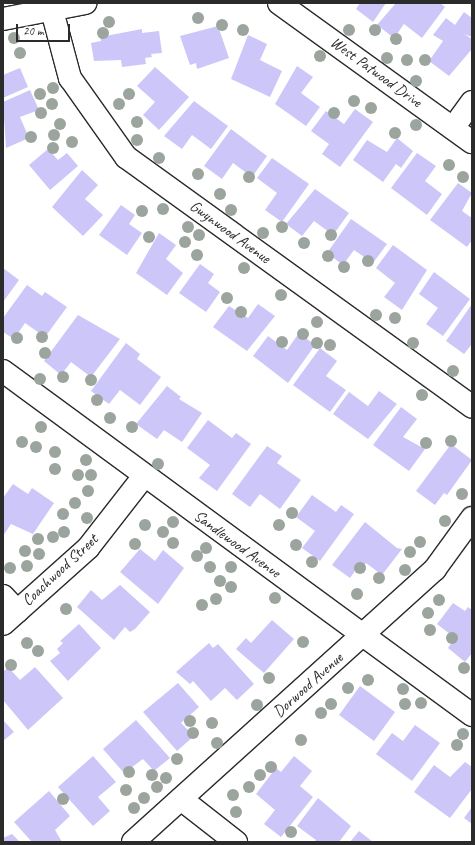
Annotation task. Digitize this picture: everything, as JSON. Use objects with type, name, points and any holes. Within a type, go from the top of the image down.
[{"type":"street","points":[[3,19],[50,5],[85,3]]},
{"type":"street","name":"West Patwood Drive","points":[[279,3],[472,142]]},
{"type":"street","name":"Gwynwood Avenue","points":[[50,5],[70,78],[126,156],[472,407]]},
{"type":"street","points":[[453,128],[472,102]]},
{"type":"street","name":"Sandlewood Avenue","points":[[3,371],[144,476],[472,715]]},
{"type":"street","name":"Coachwood Street","points":[[8,610],[88,548],[144,476]]},
{"type":"street","name":"Dorwood Avenue","points":[[132,842],[364,636],[435,569],[472,518]]},
{"type":"street","points":[[181,799],[236,842]]},
{"type":"building","points":[[360,3],[386,3],[373,22],[356,9]]},
{"type":"building","points":[[396,3],[440,3],[445,7],[422,38],[404,24],[394,38],[377,25]]},
{"type":"building","points":[[464,12],[472,18],[472,37],[464,34],[472,39],[472,49],[449,76],[429,61],[443,41],[433,35],[446,18],[455,25]]},
{"type":"building","points":[[218,26],[229,58],[197,69],[196,63],[190,65],[180,36]]},
{"type":"building","points":[[142,29],[142,33],[159,31],[162,53],[151,54],[152,57],[145,58],[146,64],[122,67],[121,60],[94,61],[91,43],[101,41],[100,37]]},
{"type":"building","points":[[248,35],[267,44],[260,60],[282,71],[270,97],[231,79]]},
{"type":"building","points":[[297,66],[313,77],[301,93],[320,107],[306,126],[275,104]]},
{"type":"building","points":[[155,67],[189,97],[159,130],[143,115],[155,102],[137,86]]},
{"type":"building","points":[[20,68],[28,87],[3,98],[3,75]]},
{"type":"building","points":[[30,90],[39,110],[20,117],[29,138],[6,148],[3,102]]},
{"type":"building","points":[[194,101],[228,126],[211,149],[192,135],[182,149],[164,136]]},
{"type":"building","points":[[355,109],[373,122],[340,167],[322,154],[329,144],[311,131],[326,111],[344,124]]},
{"type":"building","points":[[231,129],[267,156],[252,177],[233,163],[222,179],[204,166]]},
{"type":"building","points":[[397,138],[413,151],[401,168],[396,164],[383,182],[353,160],[367,140],[387,152]]},
{"type":"building","points":[[48,149],[58,160],[67,153],[78,166],[50,190],[29,165]]},
{"type":"building","points":[[417,153],[436,166],[425,181],[442,194],[427,215],[391,188]]},
{"type":"building","points":[[272,158],[309,184],[282,222],[265,210],[277,193],[257,178]]},
{"type":"building","points":[[82,170],[98,185],[85,199],[103,215],[83,236],[52,207]]},
{"type":"building","points":[[458,183],[472,193],[462,211],[472,218],[472,240],[467,247],[430,220]]},
{"type":"building","points":[[315,189],[349,213],[333,235],[314,221],[302,236],[286,224]]},
{"type":"building","points":[[121,205],[135,215],[129,224],[142,233],[127,255],[99,235]]},
{"type":"building","points":[[351,219],[387,244],[373,263],[354,250],[343,265],[327,253]]},
{"type":"building","points":[[159,233],[176,245],[166,259],[183,273],[167,295],[136,273]]},
{"type":"building","points":[[393,245],[427,270],[402,310],[384,297],[395,283],[376,268]]},
{"type":"building","points":[[200,264],[214,274],[208,283],[220,292],[206,312],[179,293]]},
{"type":"building","points":[[3,268],[19,280],[3,302]]},
{"type":"building","points":[[434,272],[470,299],[443,336],[426,324],[438,308],[419,294]]},
{"type":"building","points":[[27,285],[42,296],[45,292],[67,307],[45,337],[25,323],[14,339],[3,332],[3,318]]},
{"type":"building","points":[[258,304],[275,316],[247,351],[213,327],[229,306],[248,318]]},
{"type":"building","points":[[472,304],[472,344],[464,354],[446,341]]},
{"type":"building","points":[[78,315],[120,339],[91,377],[71,362],[61,375],[44,361]]},
{"type":"building","points":[[299,333],[315,345],[288,383],[253,356],[268,336],[287,350]]},
{"type":"building","points":[[126,343],[140,354],[137,359],[161,377],[140,405],[120,390],[109,404],[91,391]]},
{"type":"building","points":[[320,348],[337,361],[326,376],[346,390],[330,412],[293,385]]},
{"type":"building","points":[[167,386],[181,397],[179,399],[202,413],[182,442],[164,430],[157,439],[136,424]]},
{"type":"building","points":[[379,391],[397,404],[368,439],[333,414],[349,392],[368,406]]},
{"type":"building","points":[[401,407],[417,419],[403,437],[425,449],[409,471],[373,445]]},
{"type":"building","points":[[208,420],[232,438],[236,433],[251,444],[217,491],[199,478],[210,465],[187,448]]},
{"type":"building","points":[[451,444],[472,460],[447,495],[444,493],[435,505],[416,491]]},
{"type":"building","points":[[267,446],[282,456],[277,463],[301,480],[280,509],[260,494],[250,507],[232,494]]},
{"type":"building","points":[[13,484],[28,494],[32,488],[54,503],[33,534],[11,524],[3,536],[3,498]]},
{"type":"building","points":[[312,495],[336,512],[341,505],[354,514],[320,561],[302,548],[315,531],[296,517]]},
{"type":"building","points":[[365,522],[397,548],[402,549],[382,575],[366,563],[364,566],[360,564],[350,578],[332,565]]},
{"type":"building","points":[[140,549],[155,561],[163,550],[184,568],[158,604],[120,572]]},
{"type":"building","points":[[120,585],[150,612],[135,629],[130,632],[125,627],[114,640],[77,607],[91,590],[102,600]]},
{"type":"building","points":[[453,603],[465,611],[468,607],[472,610],[472,653],[465,662],[448,648],[455,638],[437,624]]},
{"type":"building","points":[[272,620],[294,639],[264,673],[236,649],[246,638],[251,643]]},
{"type":"building","points":[[79,624],[101,648],[68,681],[50,661],[60,653],[57,649],[63,643],[60,641]]},
{"type":"building","points":[[209,643],[213,648],[218,644],[254,684],[237,700],[225,688],[211,701],[193,681],[190,684],[176,672]]},
{"type":"building","points":[[8,667],[20,680],[35,667],[63,698],[28,730],[3,700],[3,672]]},
{"type":"building","points":[[178,683],[199,707],[181,723],[194,736],[177,751],[143,712]]},
{"type":"building","points":[[360,686],[395,712],[374,741],[339,715]]},
{"type":"building","points":[[3,720],[14,732],[3,741]]},
{"type":"building","points":[[136,720],[170,758],[154,771],[143,759],[124,773],[103,749]]},
{"type":"building","points":[[415,725],[440,743],[412,781],[376,754],[392,733],[403,741]]},
{"type":"building","points":[[93,756],[116,782],[98,797],[110,811],[93,826],[58,787]]},
{"type":"building","points":[[294,756],[312,771],[300,786],[313,797],[281,837],[264,824],[275,810],[256,794],[276,768],[281,772]]},
{"type":"building","points":[[465,762],[472,767],[472,789],[450,818],[414,792],[434,765],[450,777]]},
{"type":"building","points":[[49,791],[70,816],[55,830],[62,842],[32,842],[14,822]]},
{"type":"building","points":[[318,798],[351,826],[339,842],[314,842],[316,840],[297,826]]},
{"type":"building","points":[[472,807],[472,824],[464,818]]},
{"type":"building","points":[[359,831],[373,842],[350,842]]},
{"type":"building","points":[[12,834],[20,842],[3,842],[3,838]]}]
